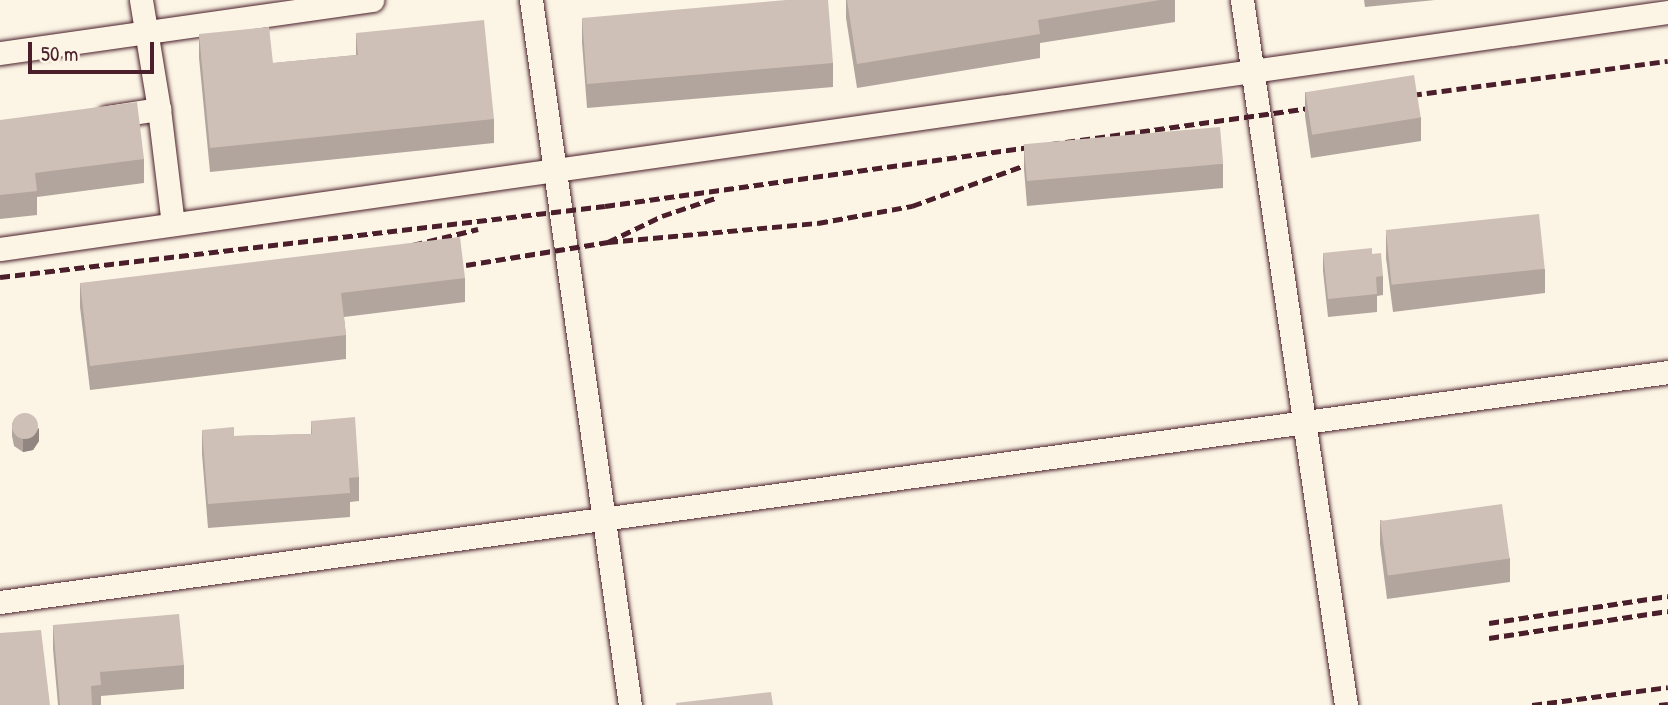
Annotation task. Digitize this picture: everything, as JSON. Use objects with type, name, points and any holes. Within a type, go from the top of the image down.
[{"type":"street","points":[[141,0],[159,109],[173,224]]},
{"type":"street","points":[[0,53],[373,0]]},
{"type":"street","points":[[531,0],[630,705]]},
{"type":"street","points":[[1242,0],[1346,705]]},
{"type":"street","points":[[0,249],[1668,12]]},
{"type":"street","points":[[79,121],[159,109]]},
{"type":"street","points":[[0,603],[1304,419],[1668,372]]},
{"type":"building","points":[[786,0],[828,0],[833,63],[587,84],[582,18]]},
{"type":"building","points":[[847,0],[1160,0],[1038,20],[1040,34],[857,64]]},
{"type":"building","points":[[484,20],[494,119],[210,148],[199,34],[269,27],[273,63],[358,55],[356,33]]},
{"type":"building","points":[[1414,75],[1421,117],[1312,135],[1305,92]]},
{"type":"building","points":[[137,102],[144,159],[35,173],[37,191],[0,195],[0,120]]},
{"type":"building","points":[[1220,127],[1223,164],[1027,181],[1024,144]]},
{"type":"building","points":[[1539,214],[1545,269],[1392,285],[1386,230]]},
{"type":"building","points":[[460,237],[465,278],[341,293],[346,335],[90,366],[80,283]]},
{"type":"building","points":[[1372,248],[1372,254],[1381,253],[1383,276],[1376,277],[1377,294],[1328,299],[1323,253]]},
{"type":"building","points":[[25,413],[34,417],[38,426],[34,435],[25,439],[16,435],[12,426],[16,417]]},
{"type":"building","points":[[355,417],[359,477],[349,478],[350,493],[208,504],[202,430],[234,427],[234,436],[312,434],[311,421]]},
{"type":"building","points":[[1502,504],[1510,558],[1388,576],[1380,521]]},
{"type":"building","points":[[179,614],[184,665],[100,672],[101,685],[91,686],[92,705],[60,705],[53,625]]},
{"type":"building","points":[[41,630],[50,705],[0,705],[0,633]]},
{"type":"building","points":[[771,692],[773,705],[676,705],[676,703]]},
{"type":"railway","points":[[1397,97],[1668,61]]},
{"type":"railway","points":[[0,277],[605,206],[1324,106]]},
{"type":"railway","points":[[608,242],[818,223],[912,206],[1042,159]]},
{"type":"railway","points":[[466,265],[608,242],[662,216],[718,197]]},
{"type":"railway","points":[[413,245],[478,229]]},
{"type":"railway","points":[[1489,623],[1668,596]]},
{"type":"railway","points":[[1489,638],[1668,611]]},
{"type":"railway","points":[[1532,705],[1668,687]]},
{"type":"railway","points":[[1659,705],[1668,704]]}]
